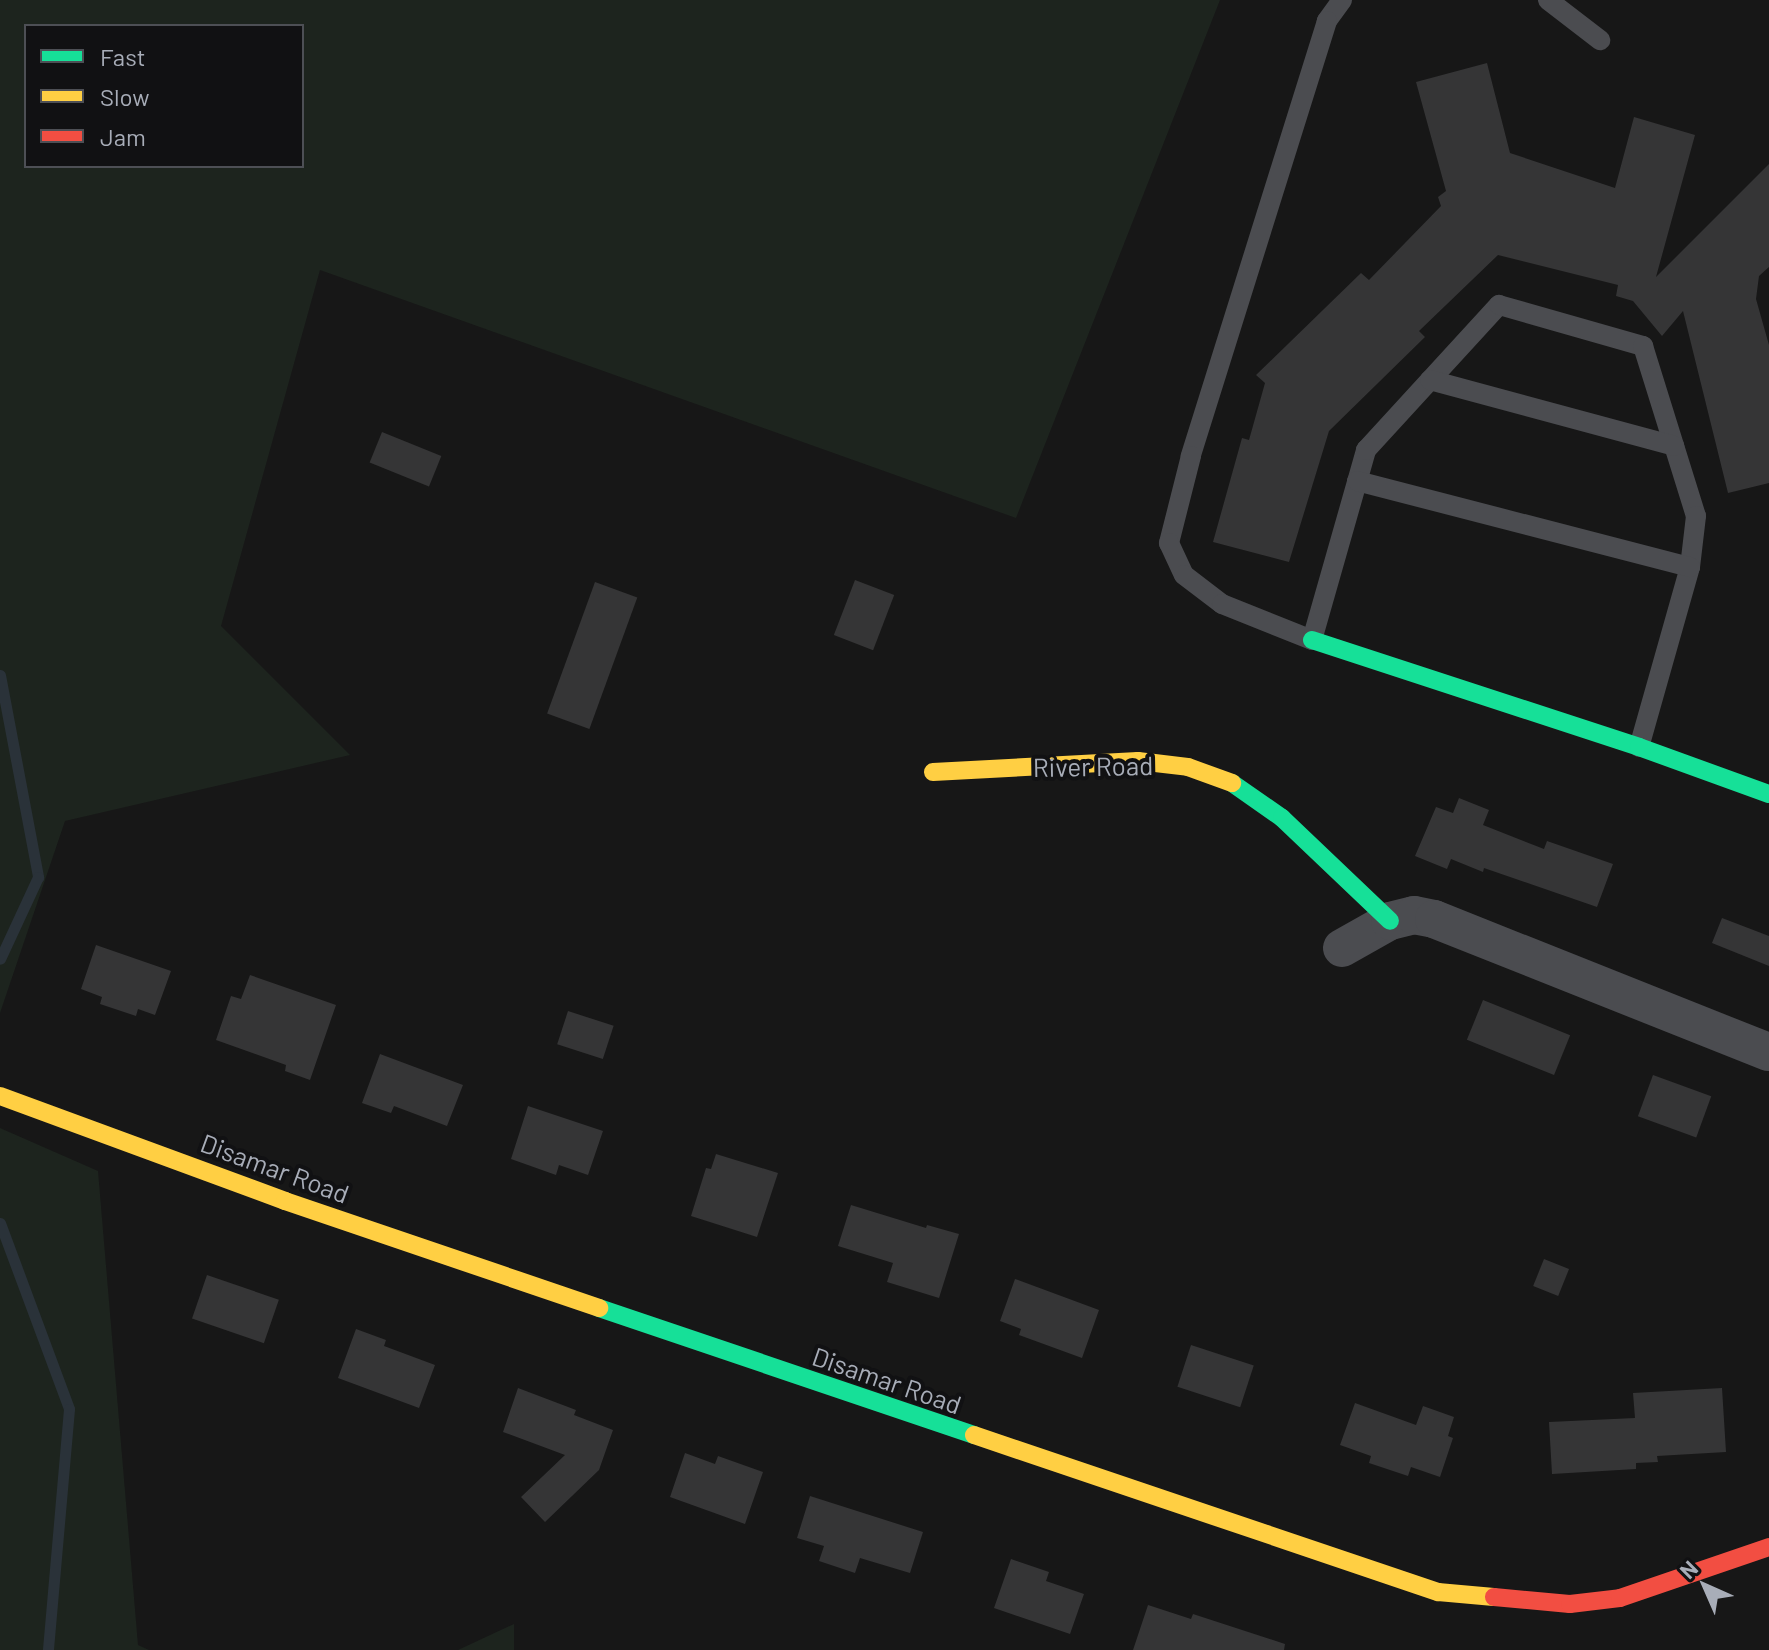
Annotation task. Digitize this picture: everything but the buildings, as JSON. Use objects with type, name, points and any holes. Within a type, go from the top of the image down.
[{"type":"street","points":[[1312,640],[1639,747],[1769,794]]},
{"type":"street","name":"River Road","points":[[933,772],[1138,761],[1188,767],[1236,784],[1282,818],[1359,888],[1390,921]]},
{"type":"street","points":[[1342,948],[1390,921],[1414,915],[1434,919],[1769,1052]]},
{"type":"street","name":"Disamar Road","points":[[0,1096],[345,1221],[1438,1592],[1570,1604],[1620,1598],[1769,1547]]},
{"type":"lane","points":[[1342,0],[1327,21],[1191,456],[1169,543],[1184,575],[1222,604],[1312,640],[1366,450],[1499,305],[1643,346],[1696,516],[1690,567],[1639,747]]},
{"type":"lane","points":[[1548,0],[1600,40]]},
{"type":"lane","points":[[1430,380],[1674,446]]},
{"type":"lane","points":[[1357,481],[1690,567]]},
{"type":"shaded area","points":[[0,0],[1220,0],[1016,518],[320,270],[221,626],[350,755],[65,821],[0,1013]]},
{"type":"shaded area","points":[[0,1128],[98,1171],[138,1645],[149,1650],[0,1650]]},
{"type":"shaded area","points":[[514,1624],[514,1650],[458,1650]]},
{"type":"waterway","points":[[0,675],[38,877],[0,959]]},
{"type":"waterway","points":[[0,1223],[69,1409],[48,1650]]},
{"type":"traffic: fast","points":[[1312,640],[1639,747],[1769,794]]},
{"type":"traffic: fast","points":[[1232,783],[1282,818],[1390,921]]},
{"type":"traffic: fast","points":[[599,1308],[974,1435]]},
{"type":"traffic: slow","points":[[933,772],[1138,761],[1188,767],[1232,783]]},
{"type":"traffic: slow","points":[[0,1096],[285,1201],[599,1308]]},
{"type":"traffic: slow","points":[[974,1435],[1438,1592],[1494,1597]]},
{"type":"traffic: jam","points":[[1494,1597],[1570,1604],[1620,1598],[1769,1547]]}]
